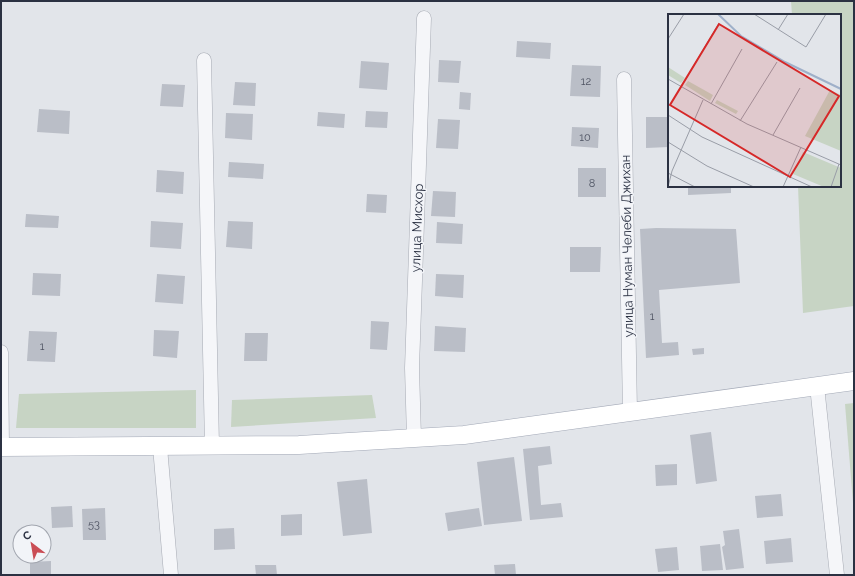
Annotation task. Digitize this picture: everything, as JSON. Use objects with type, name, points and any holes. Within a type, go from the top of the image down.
[{"type":"main road","points":[[1,447],[299,445],[464,435],[854,381]]},
{"type":"street","name":"улица Мисхор","points":[[414,438],[412,368],[424,18]]},
{"type":"street","points":[[204,60],[212,446]]},
{"type":"street","name":"улица Нуман Челеби Джихан","points":[[624,79],[630,412]]},
{"type":"street","points":[[1,352],[1,447]]},
{"type":"street","points":[[817,386],[837,575]]},
{"type":"street","points":[[160,447],[171,575]]},
{"type":"green space","points":[[791,1],[854,1],[854,306],[803,313],[798,187],[841,187],[841,14],[792,14]]},
{"type":"green space","points":[[196,390],[196,428],[16,428],[19,394]]},
{"type":"green space","points":[[372,395],[376,418],[231,427],[232,400]]},
{"type":"green space","points":[[854,403],[854,515],[845,404]]},
{"type":"building","points":[[517,41],[551,43],[550,59],[516,57]]},
{"type":"building","points":[[439,60],[461,61],[459,83],[438,82]]},
{"type":"building","points":[[361,61],[389,63],[387,90],[359,88]]},
{"type":"building","points":[[572,65],[601,66],[600,97],[570,96]]},
{"type":"building","points":[[235,82],[256,83],[255,106],[233,105]]},
{"type":"building","points":[[162,84],[185,85],[183,107],[160,106]]},
{"type":"building","points":[[460,92],[471,93],[470,110],[459,109]]},
{"type":"building","points":[[39,109],[70,111],[69,134],[37,132]]},
{"type":"building","points":[[366,111],[388,112],[387,128],[365,127]]},
{"type":"building","points":[[318,112],[345,114],[344,128],[317,126]]},
{"type":"building","points":[[226,113],[253,114],[252,140],[225,138]]},
{"type":"building","points":[[646,117],[668,117],[668,147],[646,148]]},
{"type":"building","points":[[438,119],[460,120],[458,149],[436,148]]},
{"type":"building","points":[[572,127],[599,128],[598,148],[571,146]]},
{"type":"building","points":[[229,162],[264,164],[263,179],[228,177]]},
{"type":"building","points":[[578,168],[606,168],[606,197],[578,197]]},
{"type":"building","points":[[157,170],[184,172],[183,194],[156,192]]},
{"type":"building","points":[[688,187],[731,187],[731,193],[688,195]]},
{"type":"building","points":[[433,191],[456,192],[455,217],[431,216]]},
{"type":"building","points":[[367,194],[387,195],[386,213],[366,212]]},
{"type":"building","points":[[26,214],[59,216],[58,228],[25,227]]},
{"type":"building","points":[[151,221],[183,223],[181,249],[150,247]]},
{"type":"building","points":[[228,221],[253,222],[252,249],[226,247]]},
{"type":"building","points":[[437,222],[463,224],[462,244],[436,243]]},
{"type":"building","points":[[640,229],[736,229],[740,283],[659,290],[662,343],[678,342],[679,355],[646,358]]},
{"type":"building","points":[[570,247],[601,247],[600,272],[570,272]]},
{"type":"building","points":[[33,273],[61,274],[60,296],[32,295]]},
{"type":"building","points":[[157,274],[185,276],[183,304],[155,302]]},
{"type":"building","points":[[436,274],[464,275],[463,298],[435,296]]},
{"type":"building","points":[[371,321],[389,322],[387,350],[370,349]]},
{"type":"building","points":[[435,326],[466,328],[465,352],[434,351]]},
{"type":"building","points":[[154,330],[179,331],[177,358],[153,356]]},
{"type":"building","points":[[29,331],[57,332],[55,362],[27,361]]},
{"type":"building","points":[[245,333],[268,333],[267,361],[244,361]]},
{"type":"building","points":[[704,348],[704,354],[693,355],[692,349]]},
{"type":"building","points":[[711,432],[717,481],[696,484],[690,435]]},
{"type":"building","points":[[550,446],[552,464],[538,466],[541,505],[561,503],[563,517],[530,520],[523,449]]},
{"type":"building","points":[[514,457],[522,521],[484,525],[477,462]]},
{"type":"building","points":[[677,464],[677,485],[656,486],[655,465]]},
{"type":"building","points":[[367,479],[372,533],[343,536],[337,482]]},
{"type":"building","points":[[781,494],[783,516],[757,518],[755,496]]},
{"type":"building","points":[[72,506],[73,527],[52,528],[51,507]]},
{"type":"building","points":[[105,508],[106,540],[83,540],[82,509]]},
{"type":"building","points":[[479,508],[482,526],[448,531],[445,513]]},
{"type":"building","points":[[302,514],[302,535],[281,536],[281,515]]},
{"type":"building","points":[[234,528],[235,549],[214,550],[214,529]]},
{"type":"building","points":[[739,529],[744,568],[726,570],[722,547],[725,545],[723,531]]},
{"type":"building","points":[[791,538],[793,562],[766,564],[764,541]]},
{"type":"building","points":[[720,544],[723,570],[702,571],[700,546]]},
{"type":"building","points":[[677,547],[679,570],[658,572],[655,549]]},
{"type":"building","points":[[30,564],[51,564],[51,575],[30,575]]},
{"type":"building","points":[[515,564],[516,575],[495,575],[494,565]]},
{"type":"building","points":[[255,565],[276,565],[277,575],[256,575]]}]
